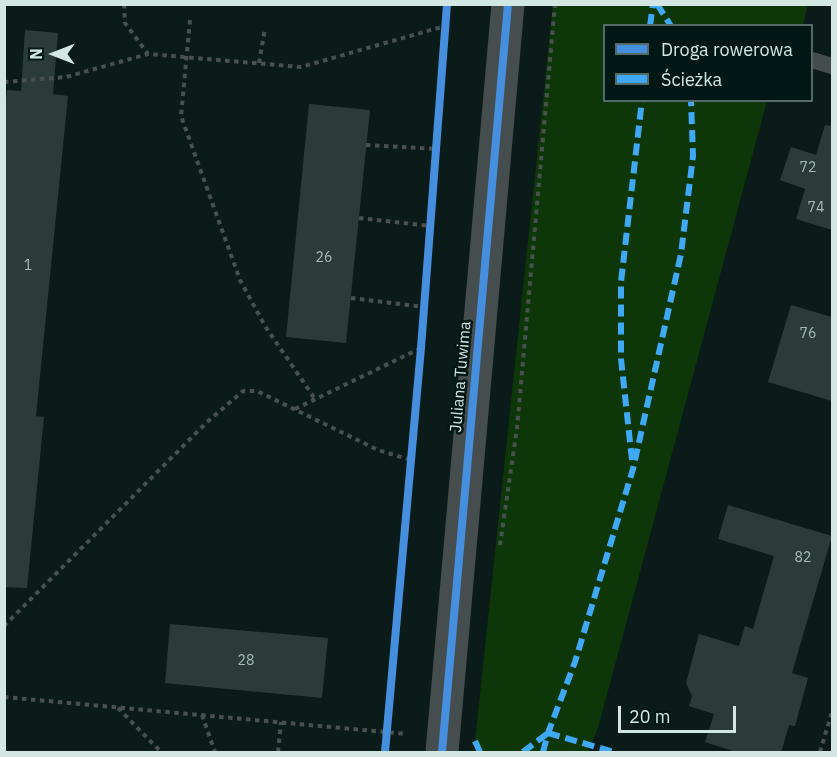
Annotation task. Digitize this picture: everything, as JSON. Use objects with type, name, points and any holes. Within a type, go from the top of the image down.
[{"type":"street","name":"Juliana Tuwima","points":[[442,753],[508,4]]},
{"type":"lane","points":[[813,60],[832,66]]},
{"type":"path","points":[[124,4],[125,23],[148,54]]},
{"type":"path","points":[[190,20],[181,116],[240,280],[265,326],[315,399]]},
{"type":"path","points":[[4,82],[66,77],[148,54],[301,66],[445,26]]},
{"type":"path","points":[[259,63],[265,28]]},
{"type":"path","points":[[366,145],[436,149]]},
{"type":"path","points":[[359,218],[431,226]]},
{"type":"path","points":[[351,298],[424,307]]},
{"type":"path","points":[[295,409],[421,348]]},
{"type":"path","points":[[4,626],[207,422],[243,392],[257,391],[378,450],[411,460]]},
{"type":"path","points":[[4,697],[387,732]]},
{"type":"path","points":[[117,707],[161,753]]},
{"type":"path","points":[[820,753],[832,712]]},
{"type":"path","points":[[202,715],[215,753]]},
{"type":"path","points":[[278,753],[281,723]]},
{"type":"green space","points":[[553,5],[808,5],[803,24],[603,24],[603,102],[767,102],[598,728],[588,752],[480,752],[475,741]]},
{"type":"building","points":[[25,30],[58,33],[53,94],[68,96],[36,416],[44,417],[27,588],[4,587],[4,116],[7,90],[21,91]]},
{"type":"building","points":[[309,104],[370,110],[346,343],[286,337]]},
{"type":"building","points":[[825,125],[832,126],[832,230],[796,219],[805,189],[780,180],[791,147],[816,155]]},
{"type":"building","points":[[791,305],[832,317],[832,401],[768,382]]},
{"type":"building","points":[[728,505],[832,536],[792,673],[808,678],[795,726],[789,725],[781,753],[739,753],[705,742],[714,714],[689,706],[692,696],[686,683],[699,634],[739,646],[745,626],[753,629],[774,556],[718,539]]},
{"type":"building","points":[[170,624],[328,638],[322,698],[165,683]]},
{"type":"marked path","points":[[650,24],[653,4]]},
{"type":"marked path","points":[[657,4],[670,24]]},
{"type":"marked path","points":[[632,460],[621,359],[621,282],[642,102]]},
{"type":"marked path","points":[[543,752],[575,662],[633,469],[681,254],[693,156],[691,102]]},
{"type":"marked path","points":[[548,733],[614,752]]},
{"type":"marked path","points":[[523,752],[548,733]]},
{"type":"marked path","points":[[475,741],[480,752]]},
{"type":"cycle path","points":[[385,752],[421,348],[447,4]]},
{"type":"cycle path","points":[[442,752],[508,4]]}]
